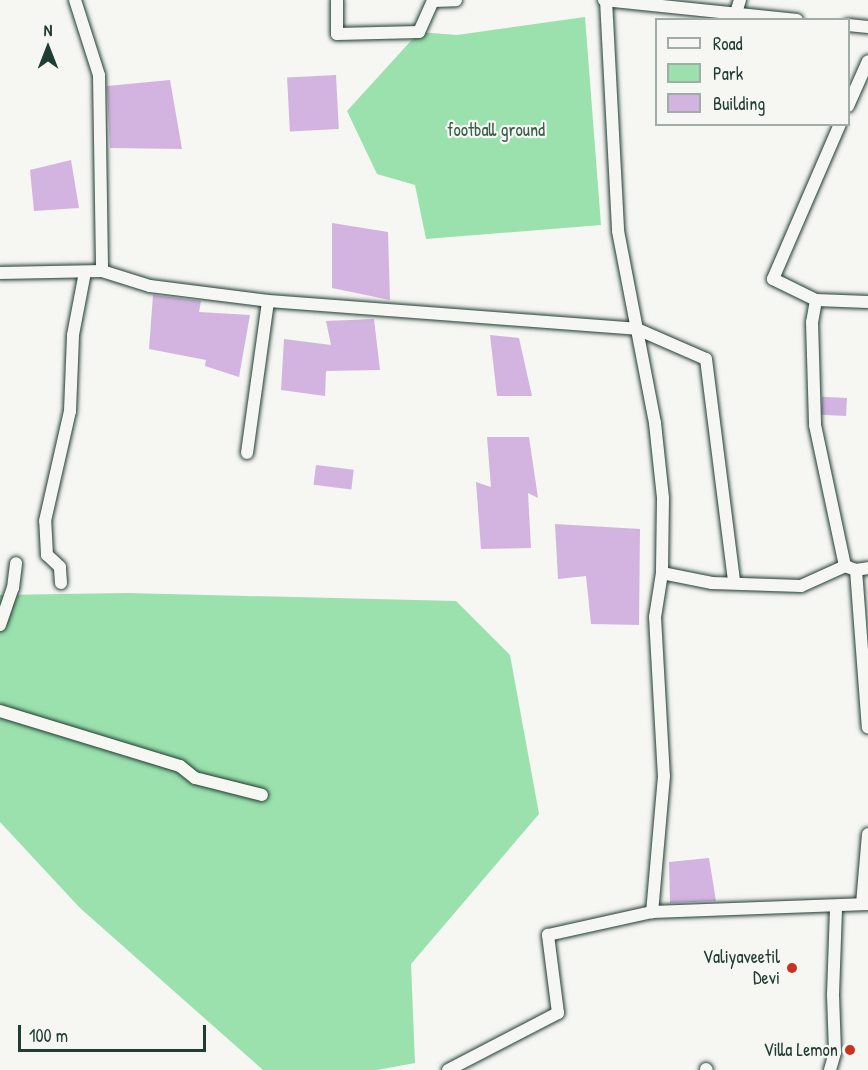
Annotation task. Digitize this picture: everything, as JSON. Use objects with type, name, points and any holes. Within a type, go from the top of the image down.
[{"type":"street","points":[[75,0],[99,75],[102,271]]},
{"type":"street","points":[[337,0],[337,34],[419,32],[433,1],[456,0]]},
{"type":"street","points":[[652,912],[664,776],[655,617],[662,573],[663,498],[656,423],[618,231],[605,0],[780,18]]},
{"type":"street","points":[[736,13],[740,0]]},
{"type":"street","points":[[850,25],[868,27]]},
{"type":"street","points":[[850,104],[868,61]]},
{"type":"street","points":[[839,126],[773,279],[816,300],[868,302]]},
{"type":"street","points":[[0,273],[102,271],[150,286],[268,301],[637,329],[706,358],[734,582]]},
{"type":"street","points":[[61,583],[60,567],[47,555],[45,521],[70,411],[74,335],[85,272]]},
{"type":"street","points":[[816,300],[812,322],[815,425],[856,568],[868,728]]},
{"type":"street","points":[[247,453],[268,301]]},
{"type":"street","points":[[0,625],[13,588],[16,563]]},
{"type":"street","points":[[662,573],[712,583],[801,586],[856,568]]},
{"type":"street","points":[[0,711],[180,766],[195,778],[262,795]]},
{"type":"street","points":[[448,1070],[558,1013],[548,934],[652,912],[836,907],[865,904],[868,834]]},
{"type":"street","points":[[830,1070],[835,1052],[833,995],[836,907]]},
{"type":"green space","name":"football ground","points":[[585,17],[601,225],[426,239],[415,185],[377,174],[347,111],[419,32],[457,35]]},
{"type":"green space","points":[[127,593],[456,601],[510,655],[539,814],[411,964],[415,1063],[377,1070],[263,1070],[80,908],[0,822],[0,595]]},
{"type":"building","points":[[336,75],[339,129],[290,131],[287,78]]},
{"type":"building","points":[[170,80],[182,149],[110,148],[107,86]]},
{"type":"building","points":[[71,160],[79,208],[34,211],[30,170]]},
{"type":"building","points":[[332,223],[388,232],[390,300],[332,288]]},
{"type":"building","points":[[153,295],[201,301],[199,312],[250,315],[239,377],[205,366],[206,360],[149,349]]},
{"type":"building","points":[[374,319],[380,370],[326,371],[325,396],[281,390],[284,339],[331,345],[326,321]]},
{"type":"building","points":[[490,335],[519,338],[532,396],[497,396]]},
{"type":"building","points":[[822,397],[847,398],[846,416],[821,415]]},
{"type":"building","points":[[487,437],[529,437],[538,498],[528,493],[531,548],[481,549],[476,482],[491,487]]},
{"type":"building","points":[[316,465],[354,470],[351,489],[314,485]]},
{"type":"building","points":[[555,524],[640,529],[639,625],[591,624],[586,576],[558,579]]},
{"type":"building","points":[[709,858],[716,901],[670,903],[669,862]]},
{"type":"place","name":"Valiyaveetil Devi","points":[[792,968]]},
{"type":"place","name":"Villa Lemon","points":[[850,1050]]}]
